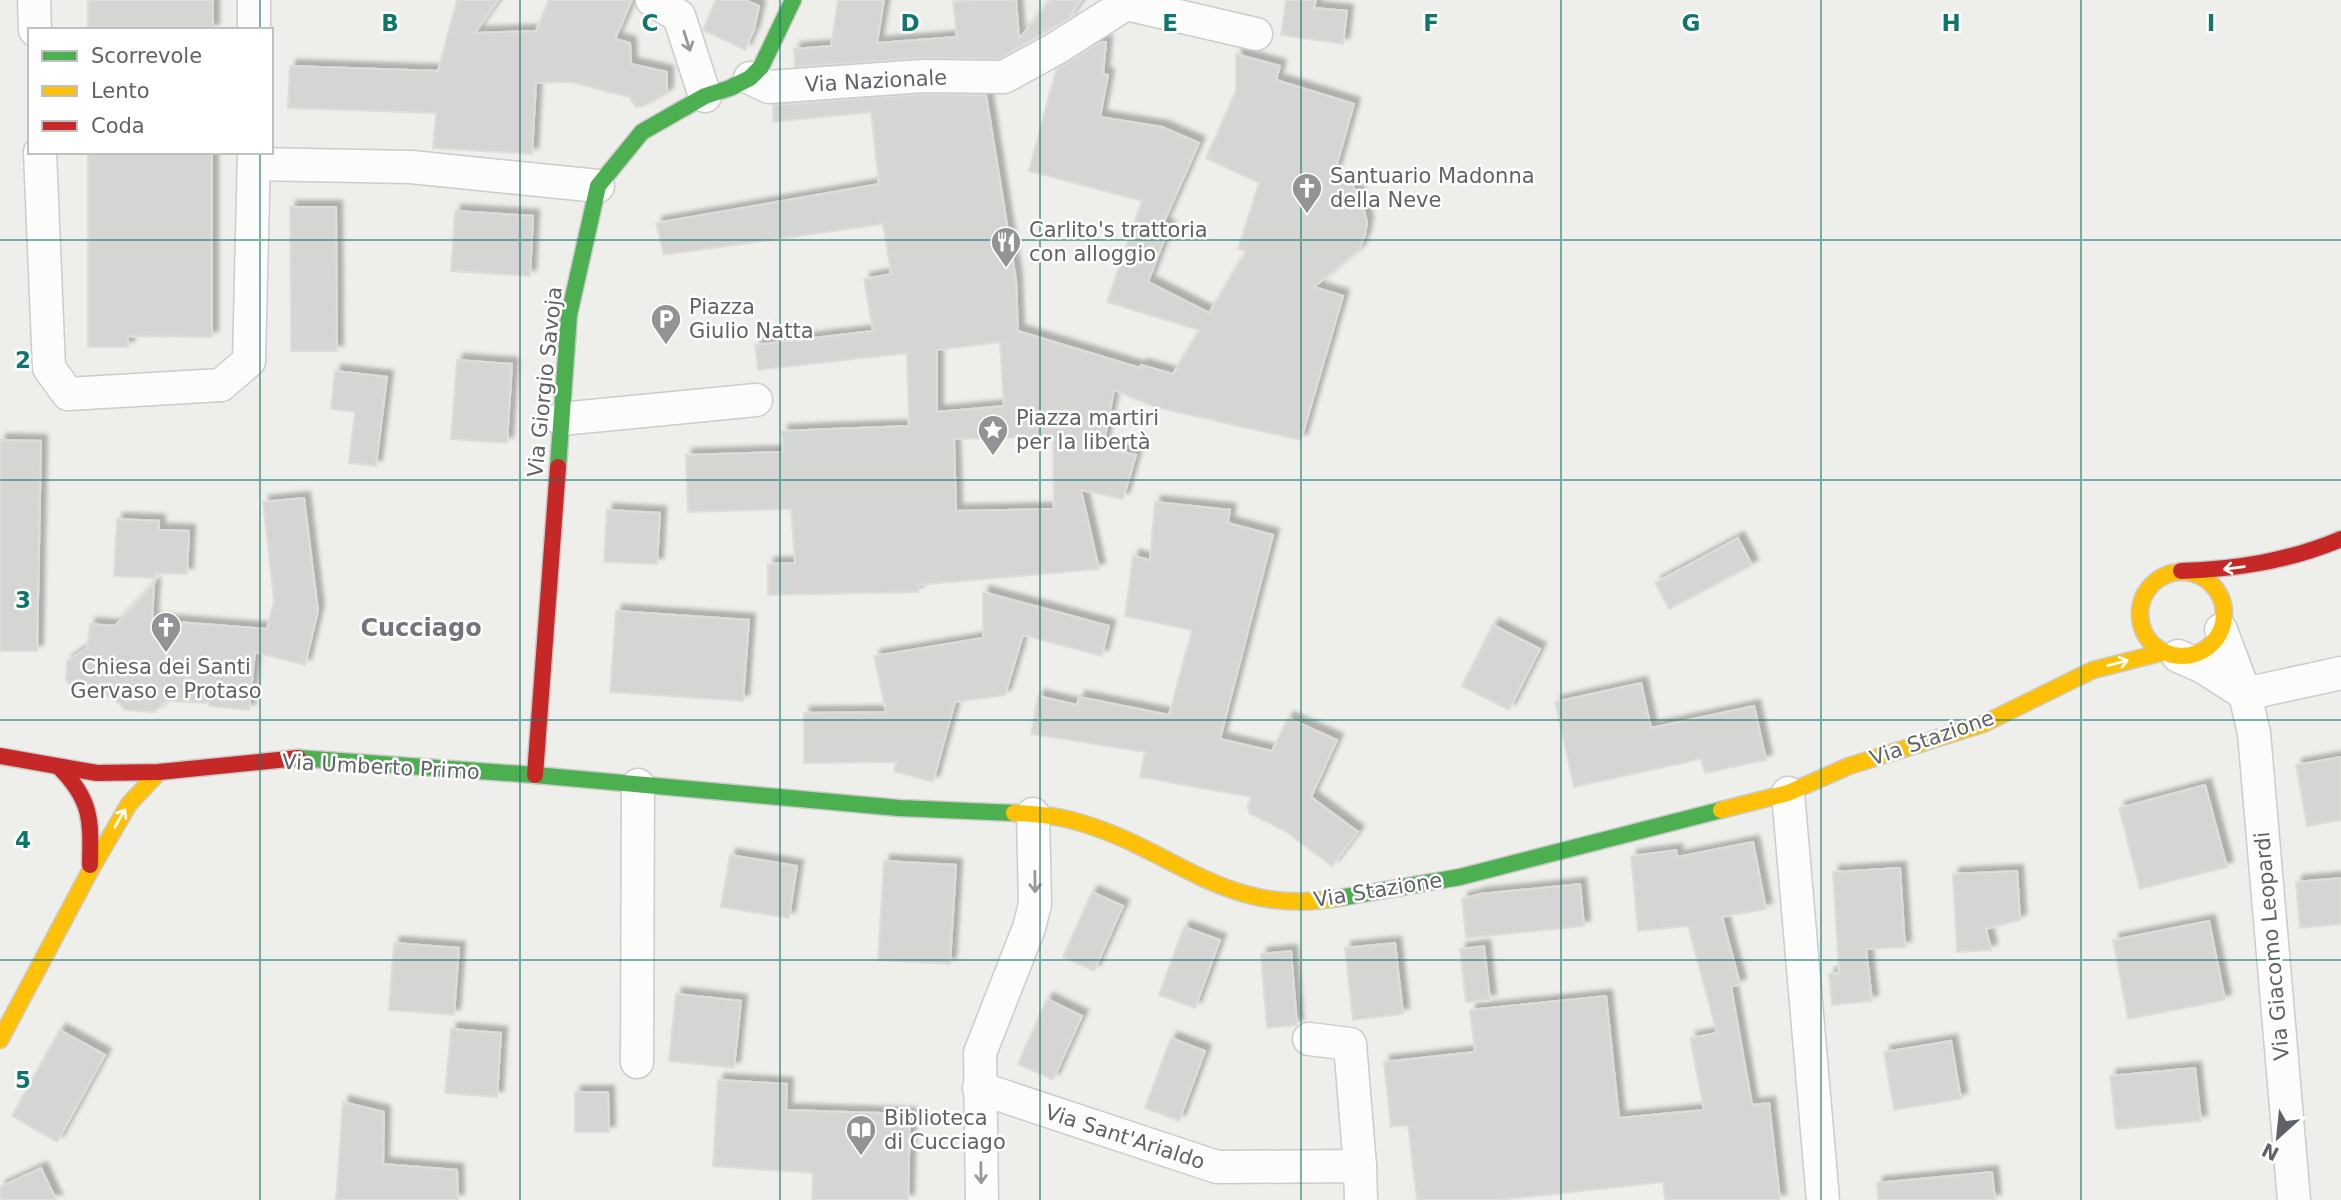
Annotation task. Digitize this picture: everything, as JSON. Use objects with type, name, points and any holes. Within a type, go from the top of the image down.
[{"type":"main road","points":[[750,78],[761,67],[793,0]]},
{"type":"main road","name":"Via Giorgio Savoja","points":[[535,775],[569,315],[598,186],[642,132],[705,96],[750,78]]},
{"type":"main road","points":[[2255,583],[2288,560],[2341,539]]},
{"type":"main road","points":[[2127,620],[2147,588],[2159,577],[2179,571],[2217,570],[2288,560]]},
{"type":"main road","points":[[2179,571],[2204,577],[2215,587],[2223,603],[2222,624]]},
{"type":"main road","points":[[2140,601],[2139,619],[2146,637],[2171,654],[2186,656],[2204,650],[2216,639],[2231,603],[2237,597]]},
{"type":"main road","name":"Via Stazione","points":[[2073,677],[2100,652]]},
{"type":"main road","name":"Via Stazione","points":[[974,810],[1033,814],[1076,821],[1110,833],[1217,886],[1244,895],[1284,902],[1322,901],[1460,877],[1788,793],[1849,766],[1983,724],[2073,677],[2093,670],[2171,654]]},
{"type":"main road","name":"Via Umberto Primo","points":[[0,756],[97,773],[159,772],[301,758],[535,775],[899,808],[974,810]]},
{"type":"main road","points":[[59,767],[79,784],[91,813],[90,870]]},
{"type":"main road","points":[[0,1040],[90,870],[129,804],[159,772]]},
{"type":"street","points":[[34,0],[35,28]]},
{"type":"street","points":[[254,0],[254,28]]},
{"type":"street","points":[[652,0],[679,16],[705,96]]},
{"type":"street","name":"Via Nazionale","points":[[750,78],[769,87],[923,76],[1004,77],[1126,4],[1256,34]]},
{"type":"street","points":[[40,154],[49,368],[68,394],[221,385],[248,361],[254,158],[411,167],[598,186]]},
{"type":"street","points":[[561,419],[756,400]]},
{"type":"street","name":"Via Giacomo Leopardi","points":[[2222,624],[2245,694],[2254,733],[2294,1200]]},
{"type":"street","points":[[2171,654],[2203,667],[2245,694],[2341,673]]},
{"type":"street","points":[[637,1062],[638,785]]},
{"type":"street","points":[[1788,793],[1823,1200]]},
{"type":"street","points":[[982,1200],[980,1053],[1029,928],[1035,904],[1033,814]]},
{"type":"street","points":[[1309,1039],[1350,1044],[1361,1200]]},
{"type":"street","name":"Via Sant'Arialdo","points":[[979,1088],[1217,1167],[1360,1166]]},
{"type":"building","points":[[88,0],[213,0],[213,28],[88,28]]},
{"type":"building","points":[[457,0],[498,0],[475,33],[536,31],[549,0],[632,0],[615,39],[630,43],[631,64],[667,72],[667,93],[644,106],[636,107],[629,97],[571,82],[536,83],[532,154],[433,148],[436,113],[288,108],[290,66],[438,71]]},
{"type":"building","points":[[716,0],[745,0],[759,6],[754,30],[745,50],[703,30]]},
{"type":"building","points":[[838,0],[884,0],[877,43],[957,37],[953,2],[975,0],[1016,0],[1019,39],[1051,0],[1081,0],[1069,18],[999,59],[922,58],[795,67],[794,49],[831,46]]},
{"type":"building","points":[[1286,0],[1316,0],[1314,8],[1347,11],[1343,44],[1281,35]]},
{"type":"building","points":[[1101,42],[1106,42],[1103,74],[1108,75],[1100,117],[1162,127],[1199,143],[1163,224],[1169,227],[1148,282],[1209,313],[1246,251],[1238,249],[1259,183],[1206,158],[1236,91],[1236,54],[1280,66],[1276,80],[1354,104],[1333,178],[1351,184],[1360,197],[1367,222],[1365,235],[1359,250],[1314,287],[1343,296],[1301,440],[1155,407],[1114,390],[1103,447],[1136,455],[1123,499],[1081,490],[1099,569],[918,585],[918,592],[768,595],[768,564],[795,563],[791,509],[688,512],[686,455],[783,452],[782,431],[909,426],[907,353],[758,370],[755,345],[873,331],[864,279],[891,274],[883,224],[664,255],[656,223],[879,184],[871,112],[773,122],[773,105],[924,94],[986,95],[1016,280],[1018,331],[1140,368],[1141,365],[1173,374],[1199,330],[1107,302],[1142,201],[1029,171],[1056,70]],"holes":[[[1000,342],[1004,406],[937,412],[937,350]],[[1053,437],[1054,509],[956,511],[954,439]]]},
{"type":"building","points":[[88,154],[212,154],[212,337],[128,336],[128,347],[88,347]]},
{"type":"building","points":[[290,207],[336,207],[337,351],[291,351]]},
{"type":"building","points":[[455,211],[533,216],[530,276],[451,271]]},
{"type":"building","points":[[457,360],[512,364],[507,443],[451,439]]},
{"type":"building","points":[[335,371],[387,377],[376,466],[349,463],[355,412],[331,409]]},
{"type":"building","points":[[0,440],[41,441],[37,651],[0,651]]},
{"type":"building","name":"Chiesa dei Santi Gervaso e Protaso","points":[[304,498],[318,611],[305,665],[255,652],[249,710],[209,706],[209,703],[166,701],[154,712],[125,710],[112,696],[80,697],[66,680],[67,661],[87,648],[90,624],[115,626],[154,584],[152,620],[267,629],[274,601],[263,502]]},
{"type":"building","points":[[1155,502],[1230,510],[1228,523],[1273,535],[1220,739],[1272,751],[1288,718],[1337,740],[1311,797],[1358,832],[1332,866],[1285,831],[1249,813],[1248,804],[1251,797],[1140,777],[1145,752],[1031,734],[1038,696],[1077,705],[1079,697],[1169,715],[1192,630],[1125,616],[1133,556],[1150,560]]},
{"type":"building","points":[[607,510],[660,513],[657,564],[604,562]]},
{"type":"building","points":[[117,519],[159,521],[159,530],[189,531],[187,574],[155,573],[155,578],[114,576]]},
{"type":"building","points":[[1738,538],[1752,565],[1669,609],[1655,583]]},
{"type":"building","points":[[983,592],[1109,626],[1102,656],[1023,635],[1005,695],[955,702],[933,782],[894,771],[897,762],[804,763],[804,713],[886,712],[874,656],[983,638]]},
{"type":"building","points":[[616,611],[749,620],[743,701],[610,692]]},
{"type":"building","points":[[1493,625],[1540,649],[1509,710],[1462,686]]},
{"type":"building","points":[[1641,683],[1651,728],[1754,706],[1766,760],[1705,773],[1701,759],[1574,787],[1555,702]]},
{"type":"building","points":[[2341,757],[2341,820],[2307,826],[2296,765]]},
{"type":"building","points":[[2205,785],[2227,867],[2140,889],[2119,808]]},
{"type":"building","points":[[1753,842],[1766,909],[1722,917],[1740,984],[1731,987],[1752,1105],[1769,1103],[1780,1200],[1665,1200],[1663,1182],[1499,1200],[1417,1200],[1408,1125],[1391,1127],[1384,1062],[1475,1052],[1470,1010],[1606,996],[1619,1118],[1704,1110],[1690,1038],[1717,1033],[1688,926],[1638,931],[1631,856],[1676,850],[1677,857]]},
{"type":"building","points":[[730,855],[797,866],[789,918],[721,907]]},
{"type":"building","points":[[884,861],[956,865],[950,964],[878,960]]},
{"type":"building","points":[[1900,868],[1905,947],[1866,949],[1872,1001],[1832,1005],[1829,974],[1839,973],[1833,872]]},
{"type":"building","points":[[2017,871],[2020,920],[1986,929],[1991,950],[1957,952],[1953,874]]},
{"type":"building","points":[[2341,878],[2341,924],[2300,928],[2296,882]]},
{"type":"building","points":[[1580,884],[1584,926],[1466,938],[1462,899],[1480,894]]},
{"type":"building","points":[[1092,892],[1123,906],[1094,971],[1063,957]]},
{"type":"building","points":[[2209,921],[2225,1000],[2128,1019],[2113,940]]},
{"type":"building","points":[[1184,927],[1220,940],[1195,1008],[1159,995]]},
{"type":"building","points":[[394,943],[459,948],[454,1015],[389,1010]]},
{"type":"building","points":[[1395,943],[1403,1014],[1353,1020],[1345,948]]},
{"type":"building","points":[[1484,946],[1490,1000],[1466,1002],[1460,949]]},
{"type":"building","points":[[1291,951],[1297,1025],[1267,1028],[1261,954]]},
{"type":"building","points":[[676,994],[741,1001],[734,1068],[669,1061]]},
{"type":"building","points":[[1047,999],[1082,1016],[1053,1080],[1018,1064]]},
{"type":"building","points":[[451,1029],[501,1033],[497,1097],[445,1093]]},
{"type":"building","points":[[60,1030],[105,1055],[57,1142],[12,1116]]},
{"type":"building","points":[[1171,1038],[1205,1051],[1179,1121],[1145,1108]]},
{"type":"building","points":[[1951,1041],[1961,1099],[1894,1110],[1884,1052]]},
{"type":"building","points":[[2195,1068],[2201,1121],[2116,1129],[2110,1076]]},
{"type":"building","points":[[718,1080],[787,1084],[786,1110],[910,1114],[908,1200],[812,1200],[813,1173],[713,1166]]},
{"type":"building","points":[[575,1092],[608,1092],[609,1132],[575,1132]]},
{"type":"building","points":[[343,1102],[384,1112],[383,1164],[457,1170],[458,1200],[336,1200]]},
{"type":"building","points":[[41,1168],[56,1200],[0,1200],[0,1187]]},
{"type":"building","points":[[1992,1172],[1995,1200],[1878,1200],[1877,1183]]},
{"type":"traffic: fast","points":[[558,467],[569,315],[598,186],[642,132],[705,96],[750,78],[761,67],[793,0]]},
{"type":"traffic: fast","points":[[298,758],[535,775],[899,808],[1014,813]]},
{"type":"traffic: fast","points":[[1339,898],[1460,877],[1721,810]]},
{"type":"traffic: slow","points":[[2174,572],[2190,572],[2206,579],[2217,590],[2224,606],[2224,614],[2221,630],[2212,644],[2190,656],[2174,656],[2158,649],[2147,638],[2140,622],[2140,606],[2147,590],[2158,579],[2174,572]]},
{"type":"traffic: slow","points":[[1721,810],[1788,793],[1849,766],[1983,724],[2093,670],[2164,652]]},
{"type":"traffic: slow","points":[[0,1040],[129,804],[159,772]]},
{"type":"traffic: slow","points":[[1014,813],[1063,818],[1113,834],[1233,890],[1264,898],[1299,902],[1339,898]]},
{"type":"traffic: jam","points":[[535,775],[558,467]]},
{"type":"traffic: jam","points":[[2181,571],[2262,562],[2302,553],[2341,539]]},
{"type":"traffic: jam","points":[[0,756],[97,773],[159,772],[298,758]]},
{"type":"traffic: jam","points":[[59,767],[84,801],[89,823],[90,865]]},
{"type":"place","name":"Santuario Madonna della Neve","points":[[1307,215]]},
{"type":"place","name":"Carlito's trattoria con alloggio","points":[[1006,269]]},
{"type":"place","name":"Piazza Giulio Natta","points":[[666,346]]},
{"type":"place","name":"Piazza martiri per la libertà","points":[[993,457]]},
{"type":"place","name":"Chiesa dei Santi Gervaso e Protaso","points":[[166,654]]},
{"type":"place","name":"Biblioteca di Cucciago","points":[[861,1157]]},
{"type":"district","name":"Cucciago","points":[[421,628]]}]
